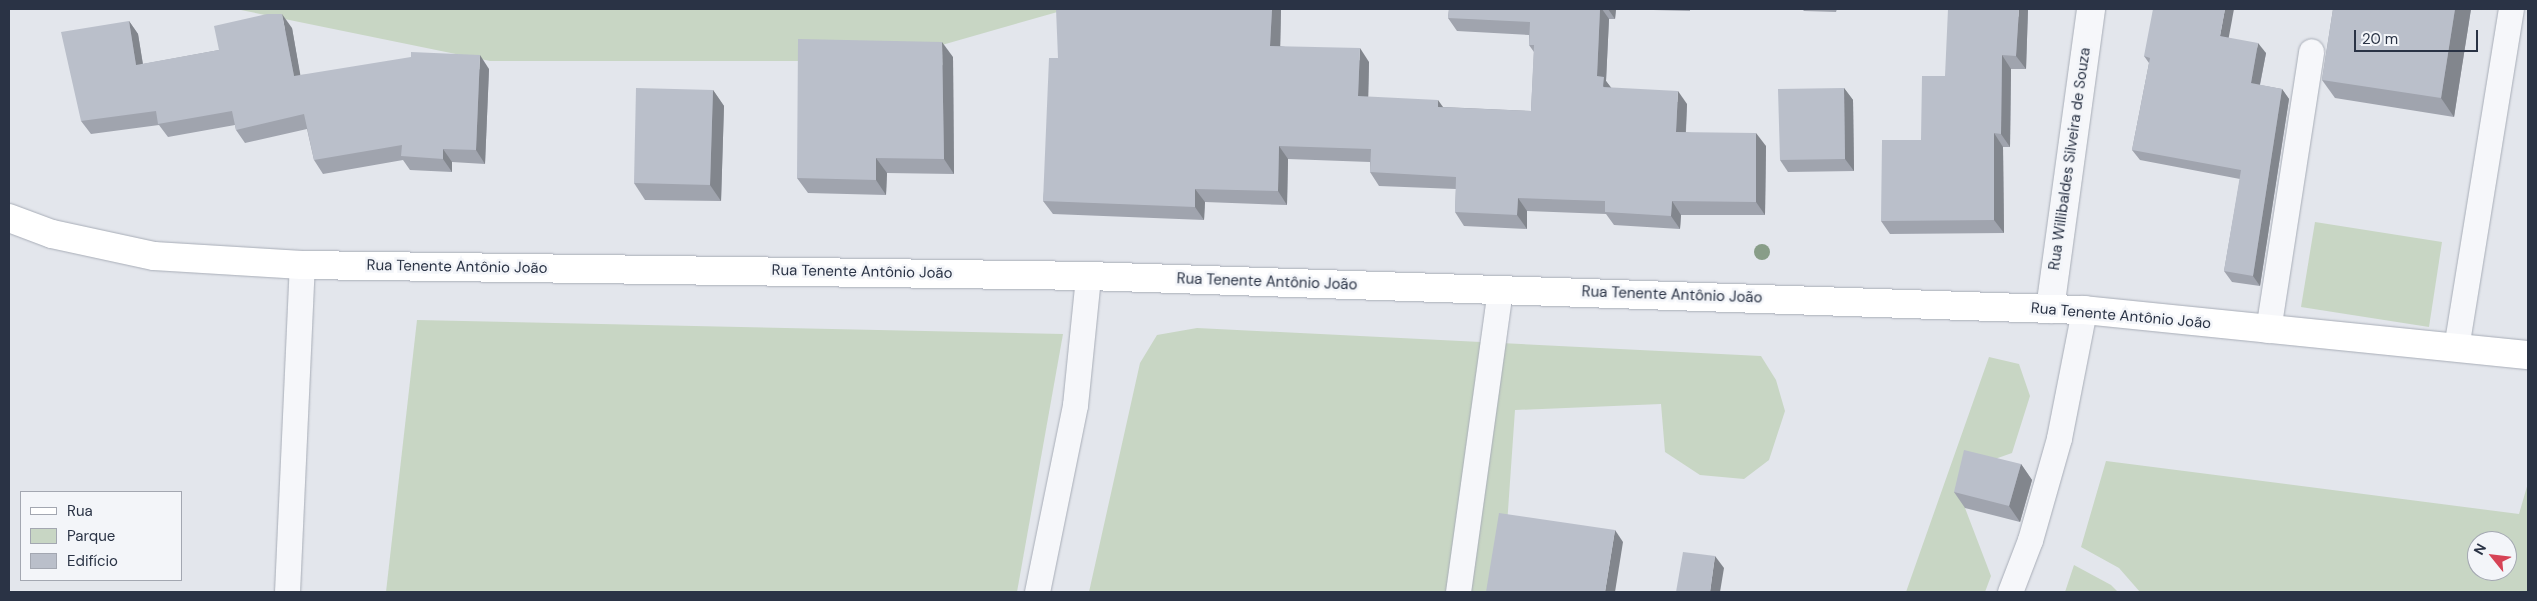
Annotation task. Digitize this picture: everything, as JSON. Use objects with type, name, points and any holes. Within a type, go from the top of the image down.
[{"type":"street","name":"Rua Willibaldes Silveira de Souza","points":[[2050,309],[2091,9]]},
{"type":"street","name":"Rua Tenente Antônio João","points":[[9,218],[52,234],[154,256],[302,264],[1088,276],[2084,310],[2528,355]]},
{"type":"lane","points":[[2456,348],[2511,9]]},
{"type":"lane","points":[[2268,330],[2311,51]]},
{"type":"lane","points":[[287,592],[302,264]]},
{"type":"lane","points":[[1037,592],[1075,405],[1088,276]]},
{"type":"lane","points":[[1458,592],[1500,290]]},
{"type":"lane","points":[[2010,592],[2030,540],[2059,438],[2084,310]]},
{"type":"green space","points":[[236,9],[1068,9],[886,61],[490,61]]},
{"type":"green space","points":[[2315,222],[2442,242],[2429,327],[2301,307]]},
{"type":"green space","points":[[417,320],[1063,334],[1017,592],[386,592]]},
{"type":"green space","points":[[1197,328],[1761,356],[1776,380],[1785,411],[1769,460],[1744,479],[1700,475],[1665,452],[1661,404],[1515,410],[1507,525],[1497,592],[1089,592],[1140,363],[1157,335]]},
{"type":"green space","points":[[1989,357],[2019,364],[2030,396],[2012,453],[1975,466],[1965,508],[1991,576],[1985,592],[1906,592]]},
{"type":"green space","points":[[2106,461],[2519,514],[2528,483],[2528,592],[2140,592],[2119,568],[2081,547]]},
{"type":"green space","points":[[2074,565],[2111,585],[2118,592],[2065,592]]},
{"type":"building","points":[[1056,9],[1272,9],[1270,46],[1360,48],[1358,96],[1438,100],[1438,107],[1531,111],[1534,45],[1529,45],[1530,22],[1448,18],[1449,9],[1600,9],[1597,76],[1604,77],[1603,87],[1678,91],[1676,132],[1756,133],[1756,202],[1672,201],[1671,216],[1605,212],[1605,201],[1518,198],[1517,215],[1455,212],[1456,177],[1370,172],[1371,149],[1279,146],[1278,191],[1195,189],[1195,207],[1043,201],[1049,58],[1058,58]]},
{"type":"building","points":[[1948,9],[2019,9],[2016,56],[2002,55],[2001,134],[1994,133],[1994,220],[1881,221],[1882,140],[1921,140],[1922,76],[1945,76]]},
{"type":"building","points":[[2153,9],[2225,9],[2220,36],[2258,43],[2251,83],[2282,89],[2253,276],[2224,271],[2241,170],[2132,150],[2150,58],[2144,56]]},
{"type":"building","points":[[2333,9],[2455,9],[2441,98],[2322,80]]},
{"type":"building","points":[[267,14],[282,14],[294,76],[411,57],[411,52],[480,55],[476,150],[443,149],[443,159],[401,156],[402,145],[314,160],[304,114],[236,130],[232,111],[158,124],[156,111],[81,121],[61,32],[129,21],[136,65],[219,50],[214,26]]},
{"type":"building","points":[[798,39],[942,42],[944,159],[876,158],[876,180],[797,178]]},
{"type":"building","points":[[636,88],[713,90],[710,185],[634,183]]},
{"type":"building","points":[[1844,88],[1845,159],[1780,160],[1778,89]]},
{"type":"building","points":[[1964,450],[2021,464],[2009,506],[1954,492]]},
{"type":"building","points":[[1499,513],[1615,530],[1605,592],[1486,592]]},
{"type":"building","points":[[1683,552],[1715,556],[1710,592],[1676,592]]}]
